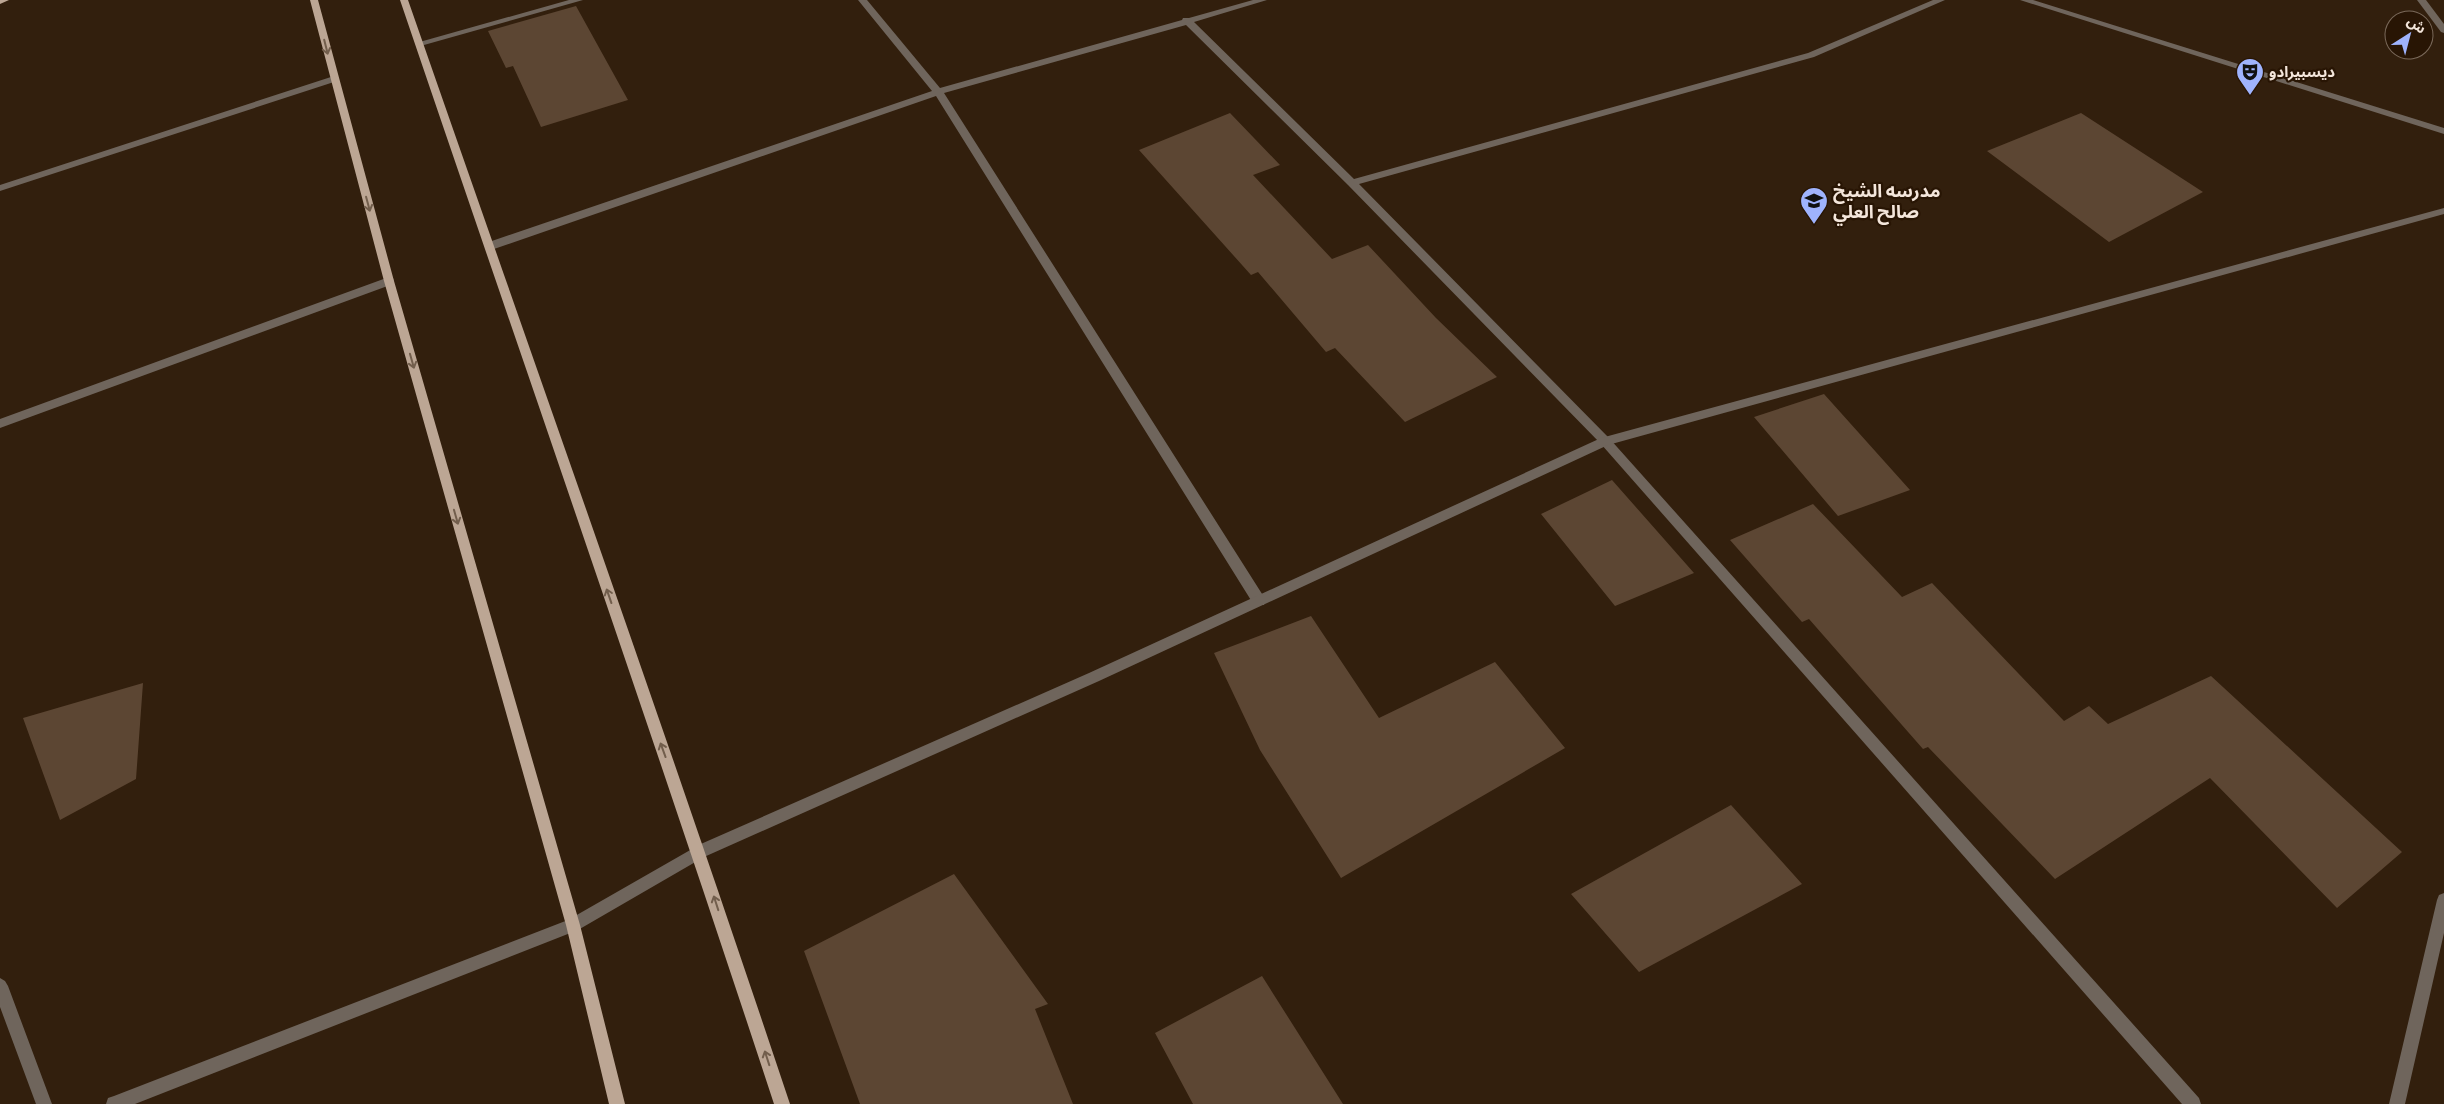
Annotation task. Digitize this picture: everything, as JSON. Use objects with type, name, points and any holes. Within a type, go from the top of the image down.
[{"type":"main road","points":[[0,1],[5,0]]},
{"type":"main road","points":[[314,0],[389,281],[573,925],[617,1104]]},
{"type":"main road","points":[[404,0],[421,43],[629,655],[699,852],[782,1104]]},
{"type":"street","points":[[421,43],[579,0]]},
{"type":"street","points":[[862,0],[938,92],[1259,601]]},
{"type":"street","points":[[490,246],[938,92],[1186,20],[1263,0]]},
{"type":"street","points":[[1352,183],[1811,55],[1941,0]]},
{"type":"street","points":[[2024,0],[2444,131]]},
{"type":"street","points":[[2421,0],[2444,30]]},
{"type":"street","points":[[1186,20],[1352,183],[1605,441],[2193,1104]]},
{"type":"street","points":[[0,188],[334,79]]},
{"type":"street","points":[[114,1104],[573,925],[699,852],[1259,601],[1605,441],[2444,211]]},
{"type":"street","points":[[0,424],[389,281]]},
{"type":"street","points":[[2397,1104],[2444,900]]},
{"type":"street","points":[[0,986],[44,1104]]},
{"type":"building","points":[[576,6],[628,100],[541,127],[513,66],[506,68],[488,31]]},
{"type":"building","points":[[1230,113],[1280,165],[1253,175],[1332,259],[1368,245],[1436,318],[1497,377],[1405,422],[1335,348],[1326,352],[1258,272],[1251,275],[1139,150]]},
{"type":"building","points":[[2081,113],[2203,192],[2109,242],[1987,151]]},
{"type":"building","points":[[1824,394],[1910,490],[1838,516],[1754,417]]},
{"type":"building","points":[[1612,480],[1694,573],[1615,606],[1541,514]]},
{"type":"building","points":[[1813,504],[1902,597],[1932,583],[2064,721],[2089,706],[2108,724],[2211,676],[2402,852],[2337,908],[2210,778],[2055,879],[1928,747],[1923,749],[1809,619],[1802,622],[1730,540]]},
{"type":"building","points":[[1311,616],[1379,718],[1495,662],[1565,748],[1341,878],[1260,750],[1214,653]]},
{"type":"building","points":[[143,683],[136,779],[60,820],[23,718]]},
{"type":"building","points":[[1731,805],[1802,884],[1639,972],[1571,894]]},
{"type":"building","points":[[954,874],[1048,1004],[1035,1009],[1073,1104],[860,1104],[804,951]]},
{"type":"building","points":[[1262,976],[1343,1104],[1193,1104],[1155,1033]]},
{"type":"place","name":"ديسبيرادو","points":[[2250,96]]},
{"type":"place","name":"مدرسه الشيخ صالح العلي","points":[[1814,225]]}]
